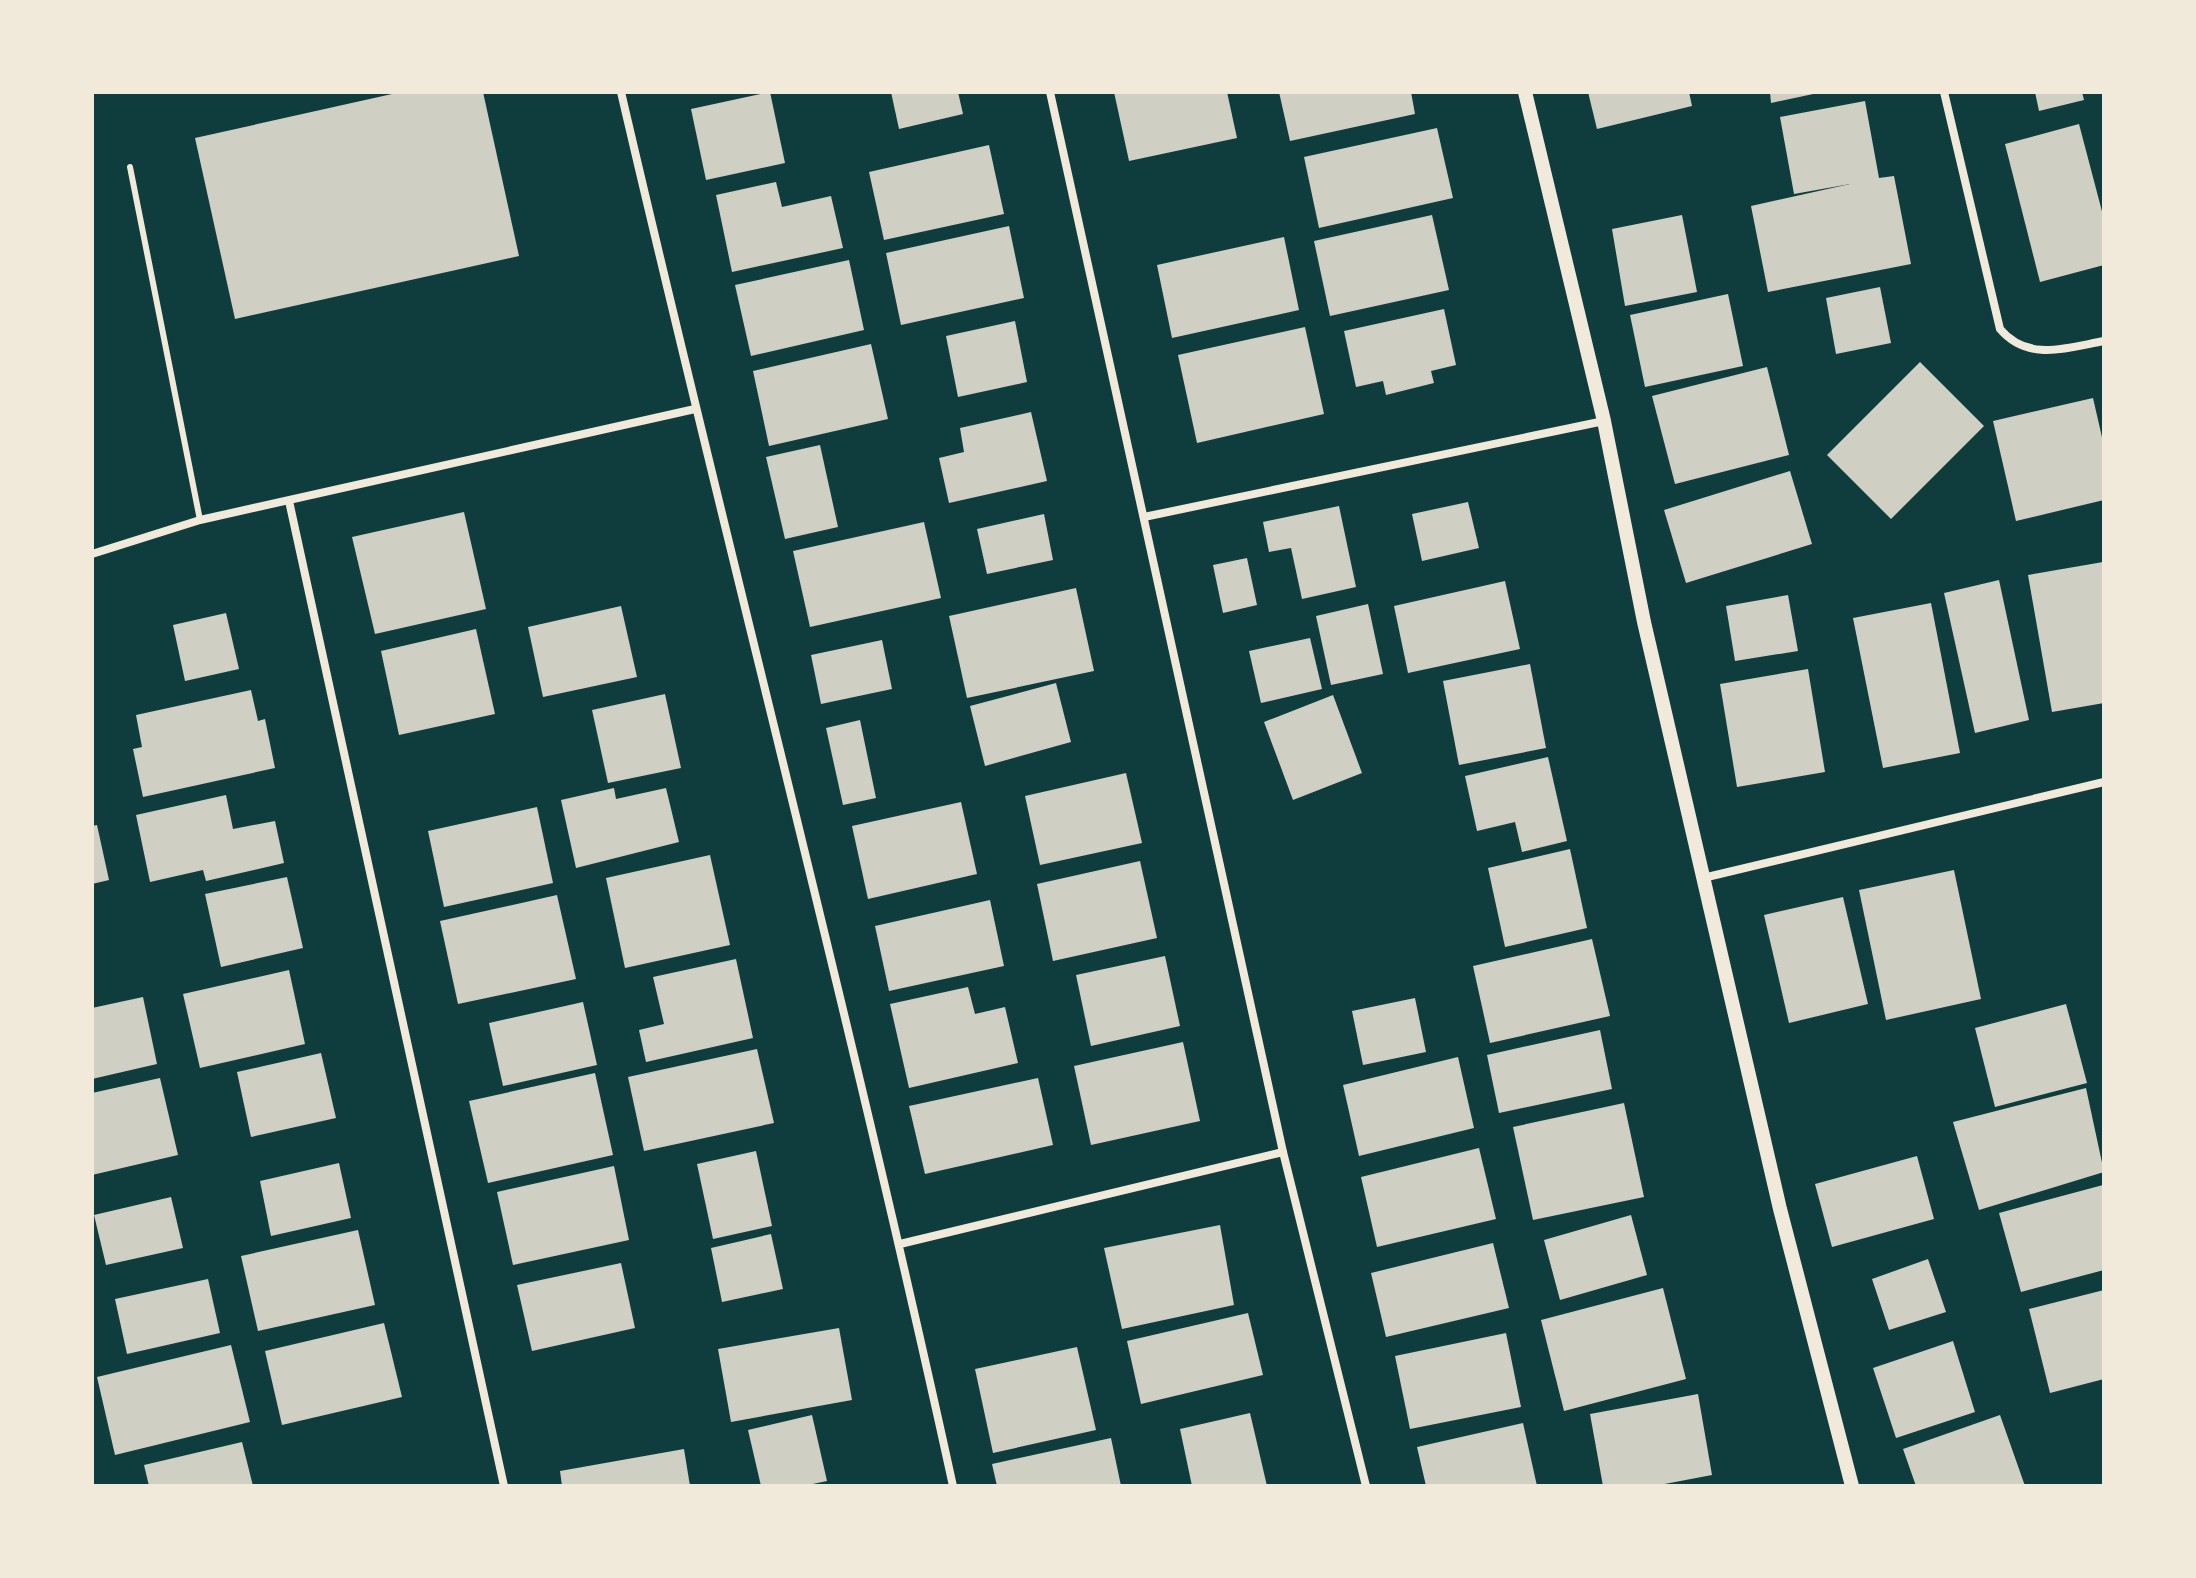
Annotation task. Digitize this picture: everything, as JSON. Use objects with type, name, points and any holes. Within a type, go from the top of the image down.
[{"type":"street","points":[[621,92],[695,409],[900,1244],[953,1486]]},
{"type":"street","points":[[1050,92],[1283,1152],[1366,1486]]},
{"type":"street","points":[[1525,92],[1604,421],[1644,622],[1780,1209],[1852,1486]]},
{"type":"street","points":[[1944,92],[2000,329],[2019,346],[2037,352],[2104,341]]},
{"type":"street","points":[[92,554],[200,520],[695,409]]},
{"type":"street","points":[[1144,517],[1604,421]]},
{"type":"street","points":[[289,501],[504,1486]]},
{"type":"street","points":[[1703,878],[2104,782]]},
{"type":"street","points":[[900,1244],[1283,1152]]},
{"type":"lane","points":[[130,167],[200,520]]},
{"type":"building","points":[[401,92],[483,92],[519,256],[235,319],[195,138]]},
{"type":"building","points":[[770,92],[785,163],[706,180],[691,109]]},
{"type":"building","points":[[891,92],[958,92],[963,114],[899,129]]},
{"type":"building","points":[[1114,92],[1227,92],[1237,138],[1129,161]]},
{"type":"building","points":[[1279,92],[1411,92],[1415,114],[1290,141]]},
{"type":"building","points":[[1588,92],[1689,92],[1692,106],[1597,129]]},
{"type":"building","points":[[1770,92],[1818,92],[1818,93],[1771,103]]},
{"type":"building","points":[[2035,92],[2082,92],[2084,100],[2039,111]]},
{"type":"building","points":[[1865,101],[1879,178],[1894,176],[1911,264],[1768,292],[1751,206],[1850,184],[1794,194],[1780,117]]},
{"type":"building","points":[[2079,124],[2104,219],[2104,265],[2040,282],[2005,144]]},
{"type":"building","points":[[1437,128],[1453,198],[1319,228],[1304,157]]},
{"type":"building","points":[[989,145],[1004,214],[884,240],[869,172]]},
{"type":"building","points":[[776,182],[782,207],[831,196],[843,248],[732,272],[716,195]]},
{"type":"building","points":[[1432,215],[1449,290],[1330,316],[1314,241]]},
{"type":"building","points":[[1682,215],[1697,292],[1625,306],[1612,229]]},
{"type":"building","points":[[1009,226],[1024,298],[901,325],[886,253]]},
{"type":"building","points":[[1284,237],[1299,310],[1172,338],[1157,265]]},
{"type":"building","points":[[849,260],[864,330],[751,356],[735,285]]},
{"type":"building","points":[[1880,287],[1891,343],[1836,354],[1826,298]]},
{"type":"building","points":[[1728,294],[1743,366],[1645,387],[1630,315]]},
{"type":"building","points":[[1444,309],[1456,365],[1431,371],[1434,383],[1386,395],[1383,381],[1356,387],[1344,331]]},
{"type":"building","points":[[1015,321],[1027,382],[958,397],[946,336]]},
{"type":"building","points":[[1305,327],[1324,414],[1197,443],[1178,355]]},
{"type":"building","points":[[871,344],[888,419],[769,446],[753,371]]},
{"type":"building","points":[[1920,362],[1984,426],[1891,519],[1827,455]]},
{"type":"building","points":[[1767,367],[1789,455],[1675,484],[1652,396]]},
{"type":"building","points":[[2093,398],[2104,446],[2104,500],[2016,521],[1993,421]]},
{"type":"building","points":[[1031,412],[1047,481],[949,503],[939,458],[964,452],[960,428]]},
{"type":"building","points":[[820,445],[838,527],[785,539],[766,457]]},
{"type":"building","points":[[1790,471],[1812,544],[1686,583],[1664,510]]},
{"type":"building","points":[[1468,502],[1479,548],[1422,561],[1412,514]]},
{"type":"building","points":[[1339,506],[1356,587],[1302,599],[1291,548],[1269,552],[1263,522]]},
{"type":"building","points":[[464,512],[486,609],[375,634],[352,537]]},
{"type":"building","points":[[1044,514],[1053,560],[987,574],[977,529]]},
{"type":"building","points":[[924,522],[941,598],[810,627],[793,551]]},
{"type":"building","points":[[1247,558],[1257,605],[1223,613],[1213,565]]},
{"type":"building","points":[[2103,562],[2104,703],[2052,712],[2028,575]]},
{"type":"building","points":[[1999,580],[2029,720],[1975,733],[1944,593]]},
{"type":"building","points":[[1505,581],[1520,649],[1408,673],[1394,606]]},
{"type":"building","points":[[1076,588],[1094,671],[967,698],[949,616]]},
{"type":"building","points":[[1788,595],[1798,651],[1735,661],[1726,606]]},
{"type":"building","points":[[1931,603],[1960,753],[1883,768],[1853,618]]},
{"type":"building","points":[[1368,604],[1383,674],[1331,685],[1316,616]]},
{"type":"building","points":[[621,606],[637,677],[543,697],[528,627]]},
{"type":"building","points":[[226,613],[239,669],[185,681],[173,625]]},
{"type":"building","points":[[476,629],[495,714],[399,735],[381,651]]},
{"type":"building","points":[[1310,638],[1322,689],[1261,703],[1249,651]]},
{"type":"building","points":[[882,640],[892,689],[821,704],[811,655]]},
{"type":"building","points":[[1530,664],[1546,748],[1459,765],[1443,681]]},
{"type":"building","points":[[1808,669],[1825,772],[1737,787],[1720,684]]},
{"type":"building","points":[[1056,683],[1071,742],[985,766],[970,706]]},
{"type":"building","points":[[251,690],[258,721],[265,719],[275,768],[143,797],[133,749],[142,747],[136,715]]},
{"type":"building","points":[[665,694],[681,768],[608,783],[592,710]]},
{"type":"building","points":[[1333,695],[1362,773],[1293,800],[1264,722]]},
{"type":"building","points":[[860,720],[876,798],[843,805],[826,728]]},
{"type":"building","points":[[1548,757],[1567,841],[1522,852],[1515,822],[1477,831],[1465,776]]},
{"type":"building","points":[[1126,773],[1142,843],[1040,865],[1025,796]]},
{"type":"building","points":[[614,788],[616,799],[666,788],[679,842],[576,868],[561,800]]},
{"type":"building","points":[[226,795],[233,829],[275,821],[284,863],[206,881],[203,870],[150,882],[136,815]]},
{"type":"building","points":[[961,802],[977,874],[868,899],[852,826]]},
{"type":"building","points":[[537,807],[553,883],[444,907],[428,831]]},
{"type":"building","points":[[97,825],[109,880],[92,884],[92,826]]},
{"type":"building","points":[[1570,849],[1587,928],[1505,947],[1488,868]]},
{"type":"building","points":[[710,855],[730,945],[625,968],[606,878]]},
{"type":"building","points":[[1140,861],[1157,938],[1053,961],[1037,884]]},
{"type":"building","points":[[1954,870],[1981,999],[1886,1020],[1859,890]]},
{"type":"building","points":[[287,877],[303,948],[221,967],[205,894]]},
{"type":"building","points":[[557,895],[576,979],[458,1004],[440,921]]},
{"type":"building","points":[[1843,897],[1868,1004],[1789,1023],[1764,915]]},
{"type":"building","points":[[990,900],[1004,966],[889,991],[875,926]]},
{"type":"building","points":[[1592,939],[1610,1016],[1490,1043],[1473,966]]},
{"type":"building","points":[[1165,956],[1180,1026],[1091,1046],[1076,975]]},
{"type":"building","points":[[736,959],[753,1038],[646,1062],[639,1030],[664,1024],[653,977]]},
{"type":"building","points":[[289,970],[305,1044],[200,1068],[183,994]]},
{"type":"building","points":[[968,987],[975,1014],[1005,1007],[1018,1063],[909,1088],[890,1004]]},
{"type":"building","points":[[143,997],[157,1064],[92,1079],[92,1008]]},
{"type":"building","points":[[1415,998],[1426,1052],[1363,1065],[1352,1011]]},
{"type":"building","points":[[583,1002],[597,1065],[503,1086],[489,1023]]},
{"type":"building","points":[[2066,1004],[2087,1083],[1995,1107],[1975,1028]]},
{"type":"building","points":[[1600,1030],[1612,1089],[1499,1113],[1487,1055]]},
{"type":"building","points":[[1183,1042],[1200,1121],[1091,1145],[1074,1066]]},
{"type":"building","points":[[757,1049],[774,1123],[644,1151],[628,1077]]},
{"type":"building","points":[[321,1053],[336,1118],[251,1137],[237,1072]]},
{"type":"building","points":[[1458,1057],[1474,1128],[1359,1156],[1343,1085]]},
{"type":"building","points":[[595,1073],[613,1155],[488,1183],[469,1101]]},
{"type":"building","points":[[160,1078],[178,1155],[92,1175],[92,1093]]},
{"type":"building","points":[[1038,1078],[1053,1145],[925,1174],[909,1106]]},
{"type":"building","points":[[2086,1088],[2104,1172],[1979,1210],[1953,1122]]},
{"type":"building","points":[[1624,1103],[1644,1197],[1533,1220],[1513,1127]]},
{"type":"building","points":[[1479,1148],[1496,1219],[1377,1247],[1361,1177]]},
{"type":"building","points":[[756,1151],[772,1226],[713,1239],[697,1164]]},
{"type":"building","points":[[1917,1156],[1934,1219],[1832,1247],[1815,1184]]},
{"type":"building","points":[[339,1163],[351,1218],[271,1236],[260,1181]]},
{"type":"building","points":[[614,1166],[629,1240],[513,1265],[497,1192]]},
{"type":"building","points":[[2103,1185],[2104,1270],[2021,1292],[1999,1213]]},
{"type":"building","points":[[171,1197],[183,1248],[106,1265],[94,1215]]},
{"type":"building","points":[[1631,1215],[1647,1275],[1560,1300],[1544,1240]]},
{"type":"building","points":[[1220,1225],[1234,1305],[1122,1329],[1104,1248]]},
{"type":"building","points":[[358,1230],[375,1305],[258,1331],[241,1256]]},
{"type":"building","points":[[771,1234],[783,1289],[722,1302],[711,1248]]},
{"type":"building","points":[[1493,1243],[1509,1308],[1386,1337],[1371,1273]]},
{"type":"building","points":[[1928,1259],[1946,1312],[1889,1330],[1872,1279]]},
{"type":"building","points":[[621,1263],[635,1328],[532,1351],[517,1285]]},
{"type":"building","points":[[208,1279],[220,1333],[127,1354],[115,1299]]},
{"type":"building","points":[[1663,1288],[1686,1379],[1564,1411],[1541,1320]]},
{"type":"building","points":[[2104,1290],[2104,1379],[2050,1393],[2029,1309]]},
{"type":"building","points":[[1248,1313],[1263,1375],[1141,1404],[1127,1341]]},
{"type":"building","points":[[384,1323],[402,1397],[282,1425],[265,1351]]},
{"type":"building","points":[[839,1328],[852,1400],[731,1422],[718,1349]]},
{"type":"building","points":[[1506,1333],[1521,1407],[1410,1429],[1395,1356]]},
{"type":"building","points":[[1953,1341],[1975,1412],[1896,1438],[1873,1368]]},
{"type":"building","points":[[231,1345],[250,1422],[115,1455],[97,1377]]},
{"type":"building","points":[[1077,1347],[1096,1430],[993,1453],[975,1369]]},
{"type":"building","points":[[1698,1394],[1712,1475],[1654,1486],[1603,1486],[1590,1414]]},
{"type":"building","points":[[1250,1413],[1267,1486],[1192,1486],[1180,1429]]},
{"type":"building","points":[[812,1415],[827,1481],[803,1486],[761,1486],[748,1430]]},
{"type":"building","points":[[2000,1415],[2025,1486],[1916,1486],[1903,1449]]},
{"type":"building","points":[[1523,1423],[1537,1486],[1426,1486],[1417,1447]]},
{"type":"building","points":[[1111,1438],[1121,1486],[997,1486],[992,1464]]},
{"type":"building","points":[[242,1442],[253,1486],[149,1486],[144,1465]]},
{"type":"building","points":[[684,1449],[690,1486],[562,1486],[560,1471]]}]
